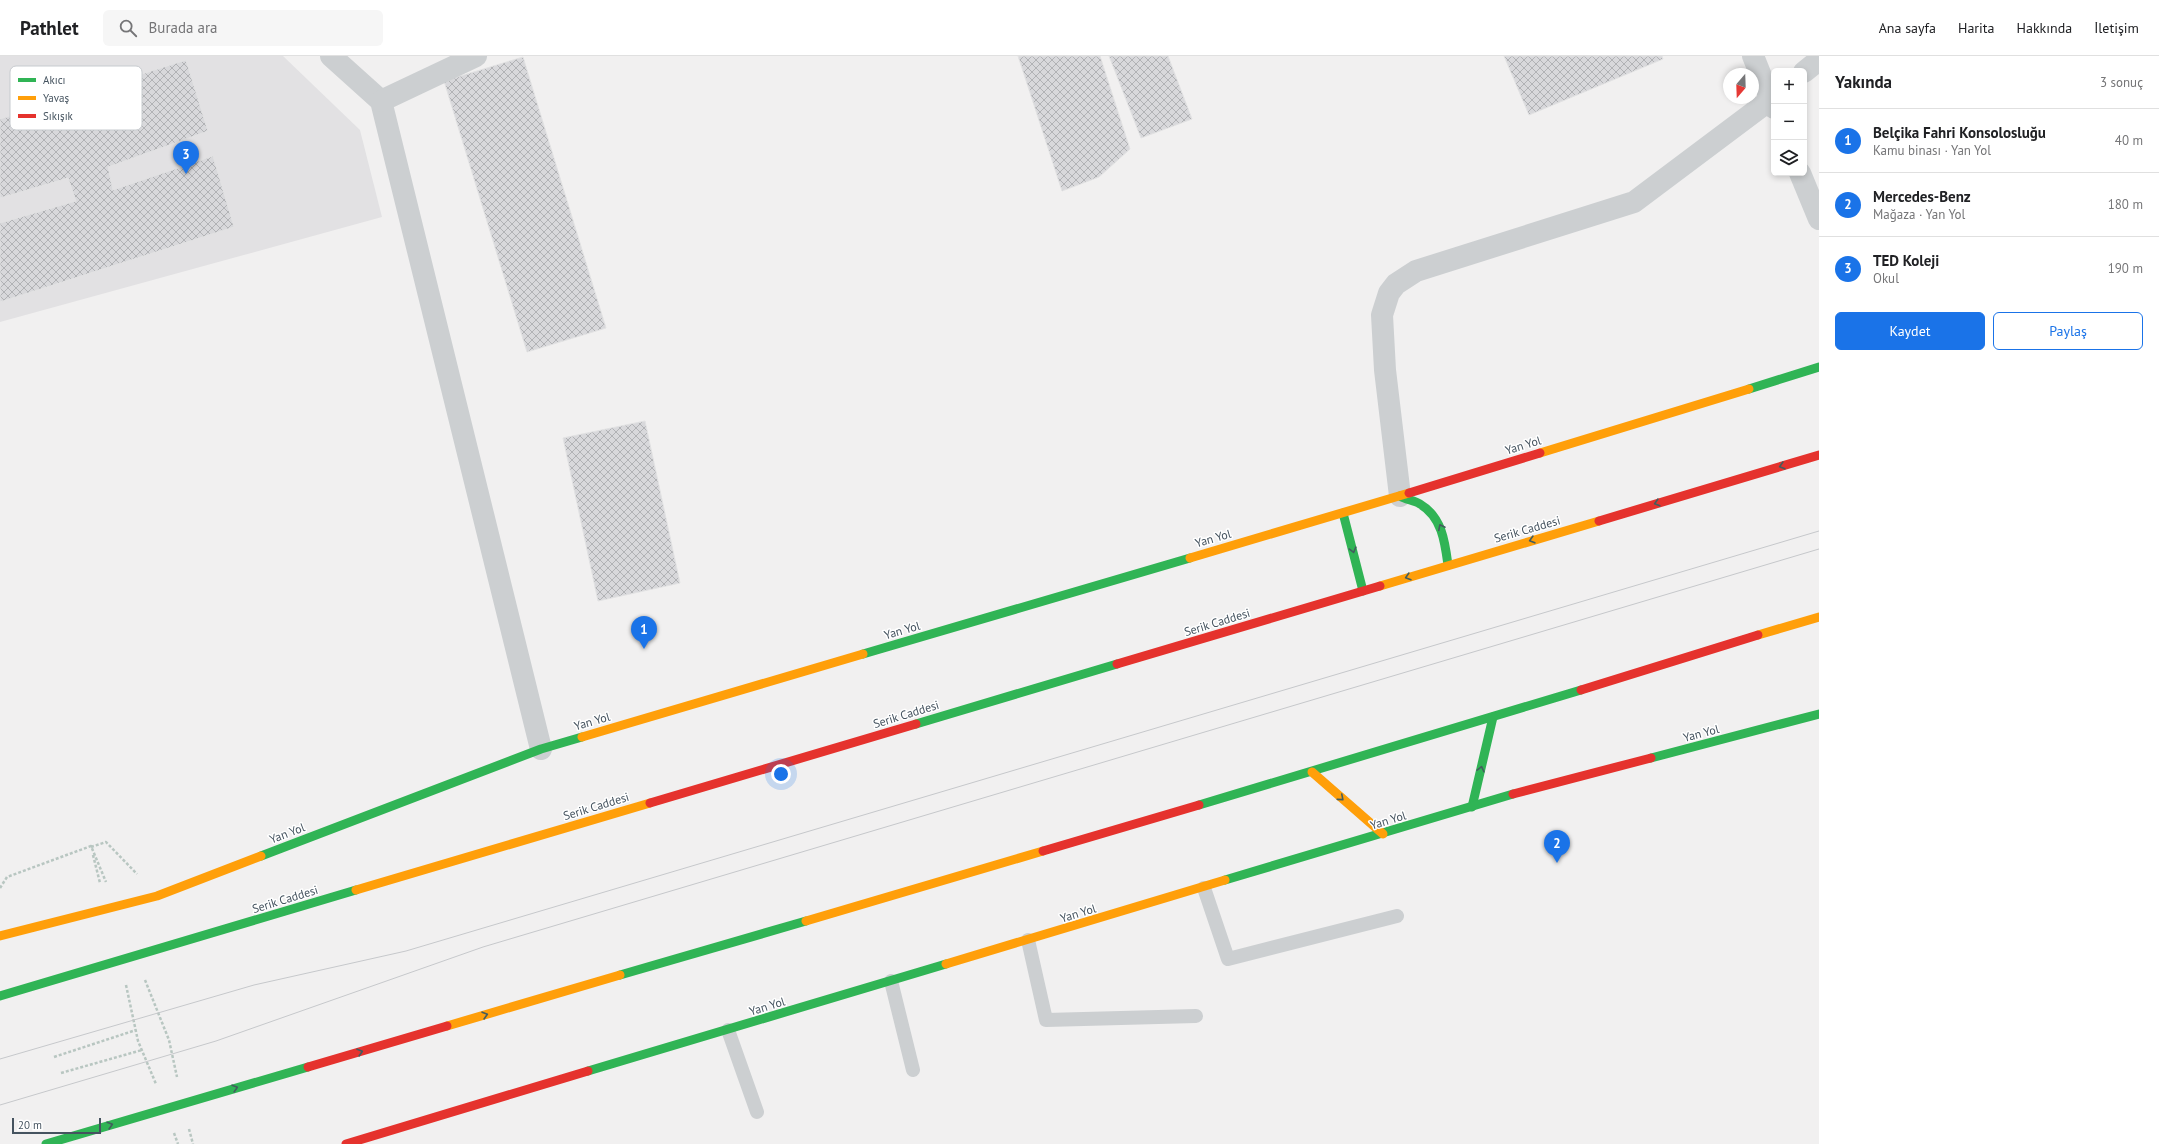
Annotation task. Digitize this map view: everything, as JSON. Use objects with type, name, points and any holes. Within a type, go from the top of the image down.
[{"type":"main road","name":"Yan Yol","points":[[0,936],[157,896],[541,749],[1400,496],[1819,367]]},
{"type":"main road","name":"Serik Caddesi","points":[[0,996],[1819,455]]},
{"type":"main road","points":[[1400,496],[1426,508],[1437,518],[1444,533],[1448,565]]},
{"type":"main road","points":[[1343,513],[1363,591]]},
{"type":"main road","points":[[46,1144],[1312,772],[1819,617]]},
{"type":"main road","name":"Yan Yol","points":[[346,1144],[1515,794],[1819,714]]},
{"type":"main road","points":[[1472,807],[1493,717]]},
{"type":"main road","points":[[1312,772],[1383,834]]},
{"type":"street","points":[[331,56],[381,101],[541,749]]},
{"type":"street","points":[[381,101],[476,56]]},
{"type":"street","points":[[1753,56],[1771,96]]},
{"type":"street","points":[[1807,70],[1819,60]]},
{"type":"street","points":[[1400,496],[1385,370],[1382,315],[1384,304],[1396,284],[1416,271],[1634,202],[1771,102]]},
{"type":"street","points":[[1801,176],[1819,219]]},
{"type":"lane","points":[[1204,888],[1228,959],[1397,916]]},
{"type":"lane","points":[[1028,940],[1046,1020],[1196,1016]]},
{"type":"lane","points":[[891,981],[913,1070]]},
{"type":"lane","points":[[728,1030],[756,1112]]},
{"type":"path","points":[[0,888],[7,877],[81,849],[106,842],[157,896]]},
{"type":"path","points":[[91,846],[100,884]]},
{"type":"path","points":[[91,846],[108,889]]},
{"type":"path","points":[[143,976],[169,1040],[179,1085]]},
{"type":"path","points":[[126,983],[136,1030],[157,1088]]},
{"type":"path","points":[[54,1057],[136,1030]]},
{"type":"path","points":[[61,1073],[142,1050]]},
{"type":"path","points":[[188,1122],[193,1144]]},
{"type":"path","points":[[173,1130],[178,1144]]},
{"type":"shaded area","points":[[0,56],[283,56],[360,130],[382,217],[0,322]]},
{"type":"building","points":[[1018,56],[1100,56],[1130,149],[1099,177],[1062,191]]},
{"type":"building","points":[[1109,56],[1168,56],[1192,119],[1141,138]]},
{"type":"building","points":[[1504,56],[1662,56],[1663,59],[1529,115]]},
{"type":"building","points":[[523,57],[606,328],[527,352],[444,81]]},
{"type":"building","points":[[186,60],[208,131],[108,167],[113,190],[213,156],[234,227],[0,302],[0,223],[76,201],[68,178],[0,198],[0,119],[10,116],[10,130],[142,130],[142,74]]},
{"type":"building","points":[[645,421],[680,583],[598,601],[563,438]]},
{"type":"tram line","points":[[0,1059],[254,985],[406,951],[1819,531]]},
{"type":"tram line","points":[[0,1105],[216,1041],[483,947],[1819,549]]},
{"type":"traffic: fast","points":[[1749,389],[1819,367]]},
{"type":"traffic: fast","points":[[1400,496],[1420,504],[1427,509],[1438,523],[1444,539],[1448,565]]},
{"type":"traffic: fast","points":[[1343,513],[1363,591]]},
{"type":"traffic: fast","points":[[863,654],[1190,558]]},
{"type":"traffic: fast","points":[[916,724],[1117,664]]},
{"type":"traffic: fast","points":[[1199,805],[1581,690]]},
{"type":"traffic: fast","points":[[1651,758],[1819,714]]},
{"type":"traffic: fast","points":[[1472,807],[1493,717]]},
{"type":"traffic: fast","points":[[261,856],[541,749],[582,737]]},
{"type":"traffic: fast","points":[[1225,880],[1513,794]]},
{"type":"traffic: fast","points":[[0,996],[356,890]]},
{"type":"traffic: fast","points":[[620,975],[806,921]]},
{"type":"traffic: fast","points":[[588,1071],[946,964]]},
{"type":"traffic: fast","points":[[46,1144],[308,1067]]},
{"type":"traffic: slow","points":[[1540,453],[1749,389]]},
{"type":"traffic: slow","points":[[1190,558],[1409,493]]},
{"type":"traffic: slow","points":[[1380,586],[1599,521]]},
{"type":"traffic: slow","points":[[1758,635],[1819,617]]},
{"type":"traffic: slow","points":[[582,737],[863,654]]},
{"type":"traffic: slow","points":[[1312,772],[1383,834]]},
{"type":"traffic: slow","points":[[356,890],[650,803]]},
{"type":"traffic: slow","points":[[806,921],[1043,851]]},
{"type":"traffic: slow","points":[[0,936],[157,896],[261,856]]},
{"type":"traffic: slow","points":[[946,964],[1225,880]]},
{"type":"traffic: slow","points":[[447,1026],[620,975]]},
{"type":"traffic: jam","points":[[1409,493],[1540,453]]},
{"type":"traffic: jam","points":[[1599,521],[1819,455]]},
{"type":"traffic: jam","points":[[1117,664],[1380,586]]},
{"type":"traffic: jam","points":[[1581,690],[1758,635]]},
{"type":"traffic: jam","points":[[650,803],[916,724]]},
{"type":"traffic: jam","points":[[1513,794],[1651,758]]},
{"type":"traffic: jam","points":[[1043,851],[1199,805]]},
{"type":"traffic: jam","points":[[308,1067],[447,1026]]},
{"type":"traffic: jam","points":[[346,1144],[588,1071]]},
{"type":"place","name":"TED Koleji","points":[[186,174]]},
{"type":"place","name":"Belçika Fahri Konsolosluğu","points":[[644,649]]},
{"type":"place","name":"Mercedes-Benz","points":[[1557,863]]}]
